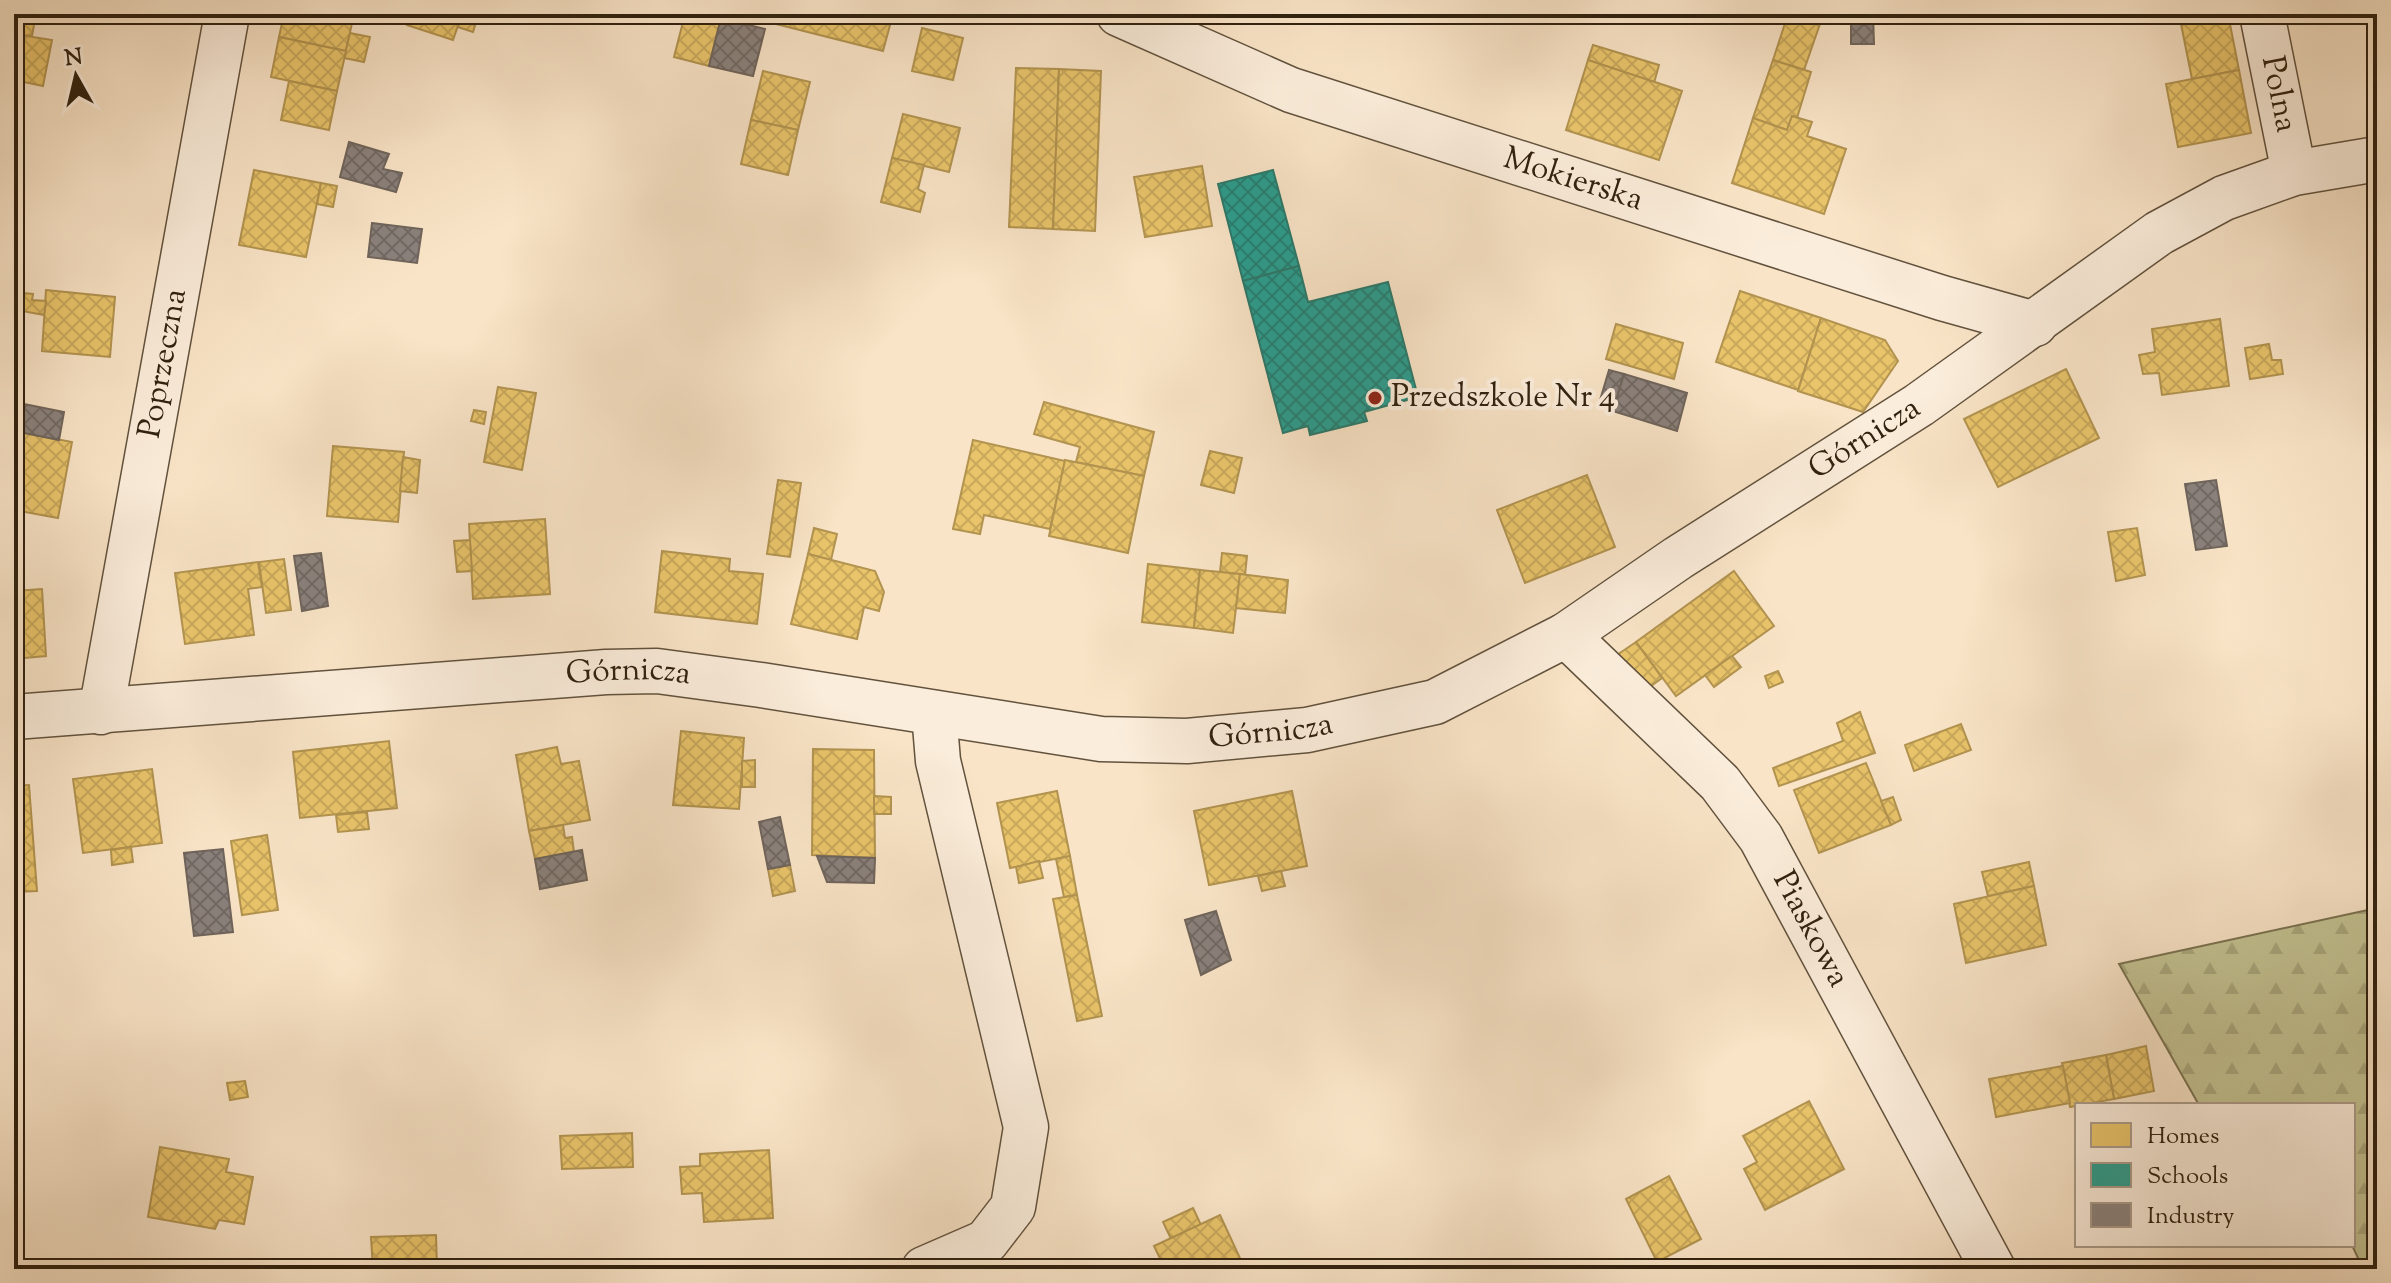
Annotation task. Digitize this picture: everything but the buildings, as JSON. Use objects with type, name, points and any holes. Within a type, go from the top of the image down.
[{"type":"street","name":"Poprzeczna","points":[[101,712],[227,14]]},
{"type":"street","name":"Mokierska","points":[[1119,14],[1291,90],[1942,298],[2035,324]]},
{"type":"street","name":"Polna","points":[[2262,14],[2294,173]]},
{"type":"street","name":"Górnicza","points":[[14,717],[606,672],[657,671],[1101,739],[1187,741],[1307,730],[1435,702],[1566,635],[1678,558],[1919,405],[2159,233],[2224,198],[2294,173],[2377,159]]},
{"type":"street","name":"Piaskowa","points":[[1566,635],[1720,783],[1761,838],[1993,1269]]},
{"type":"street","points":[[924,1269],[986,1242],[1013,1207],[1026,1127],[938,761],[934,713]]},
{"type":"green space","points":[[2377,908],[2377,1269],[2363,1269],[2353,1247],[2355,1103],[2198,1103],[2119,964]]},
{"type":"place","name":"Przedszkole Nr 4","points":[[1375,398]]}]
